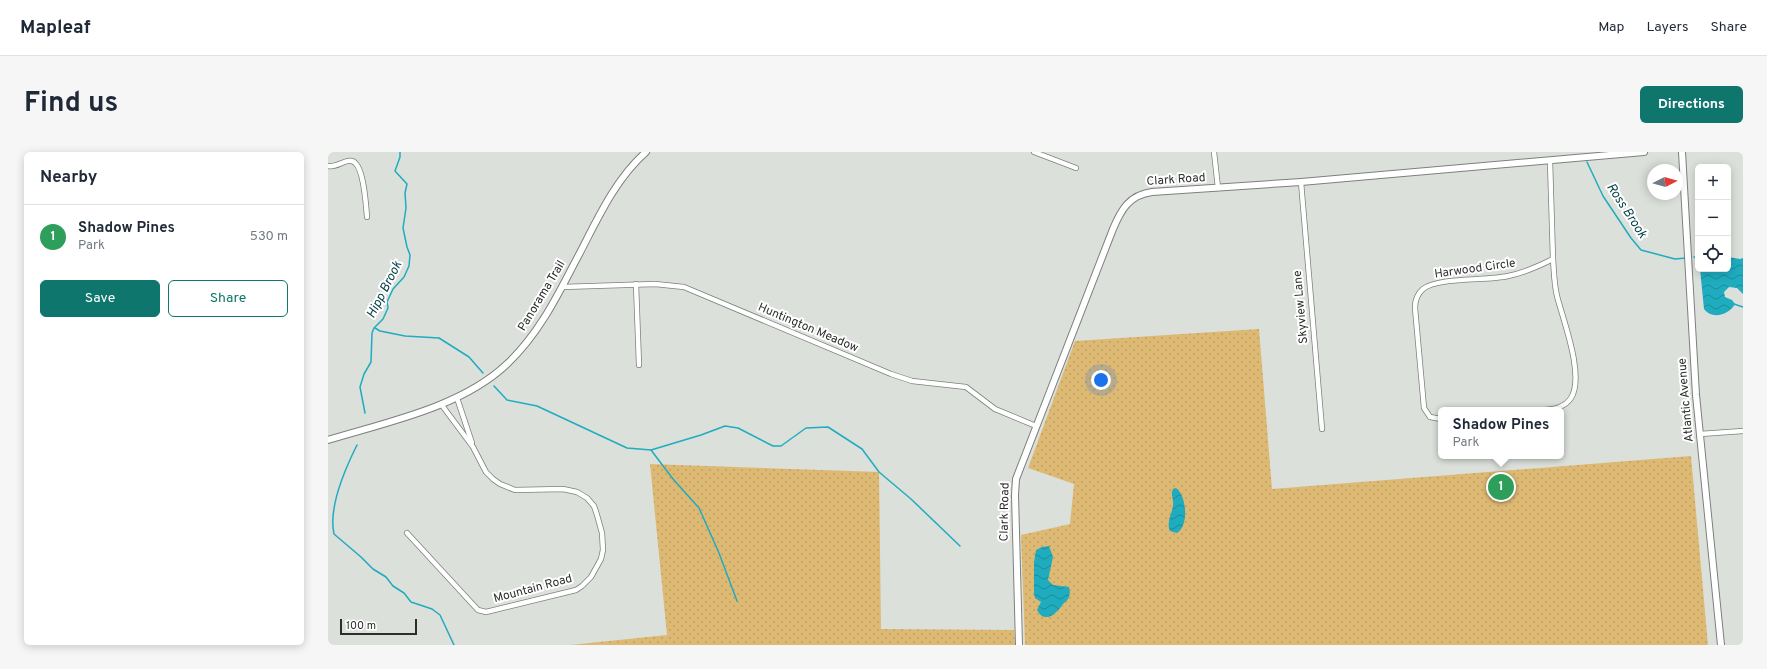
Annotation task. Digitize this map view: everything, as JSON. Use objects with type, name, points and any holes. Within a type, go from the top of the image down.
[{"type":"street","name":"Panorama Trail","points":[[328,440],[457,398],[473,390],[495,375],[518,353],[546,315],[597,221],[624,176],[646,152]]},
{"type":"street","points":[[1034,152],[1076,168]]},
{"type":"street","points":[[1214,152],[1218,188]]},
{"type":"street","name":"Clark Road","points":[[1020,645],[1015,487],[1019,471],[1112,229],[1126,204],[1131,199],[1144,193],[1301,182],[1644,152]]},
{"type":"street","name":"Atlantic Avenue","points":[[1682,152],[1700,434],[1721,645]]},
{"type":"street","points":[[328,166],[338,166],[350,161],[354,162],[358,168],[364,189],[367,217]]},
{"type":"street","points":[[1550,161],[1557,295],[1572,349],[1576,384],[1571,398],[1560,407]]},
{"type":"street","name":"Skyview Lane","points":[[1301,182],[1322,429]]},
{"type":"street","name":"Harwood Circle","points":[[1438,418],[1430,417],[1424,408],[1415,308],[1417,297],[1420,292],[1429,286],[1438,283],[1508,276],[1531,269],[1554,259]]},
{"type":"street","name":"Huntington Meadow","points":[[562,287],[636,284],[670,284],[684,287],[896,376],[912,380],[966,387],[995,409],[1036,426]]},
{"type":"street","points":[[636,284],[639,365]]},
{"type":"street","name":"Mountain Road","points":[[457,398],[473,447]]},
{"type":"street","name":"Mountain Road","points":[[407,533],[478,610],[486,612],[576,590],[591,577],[601,560],[604,546],[597,514],[591,502],[583,495],[572,490],[515,490],[500,484],[486,472],[473,447],[441,404]]},
{"type":"street","points":[[1700,434],[1743,431]]},
{"type":"shaded area","points":[[1259,329],[1272,489],[1691,456],[1708,645],[1025,645],[1021,535],[1070,524],[1074,484],[1028,468],[1075,341]]},
{"type":"shaded area","points":[[650,464],[879,472],[881,629],[1014,630],[1015,645],[570,645],[667,635]]},
{"type":"water","points":[[1731,258],[1743,258],[1743,294],[1737,288],[1729,287],[1724,292],[1725,297],[1732,300],[1735,304],[1729,311],[1716,315],[1707,312],[1704,309],[1700,272],[1731,272]]},
{"type":"water","points":[[1176,488],[1182,497],[1185,511],[1183,524],[1177,533],[1170,531],[1169,527],[1173,505],[1172,491]]},
{"type":"water","points":[[1049,546],[1053,557],[1048,580],[1053,585],[1069,587],[1070,592],[1068,599],[1058,611],[1051,616],[1044,617],[1037,610],[1041,602],[1035,598],[1034,594],[1034,562],[1036,550]]},
{"type":"waterway","name":"Hipp Brook","points":[[365,413],[360,387],[364,374],[371,362],[372,333],[374,328],[383,319],[388,308],[387,302],[393,289],[404,277],[409,266],[410,255],[403,228],[407,184],[395,171],[400,157],[400,152]]},
{"type":"waterway","name":"Ross Brook","points":[[1587,162],[1603,196],[1631,238],[1641,250],[1675,259],[1686,258]]},
{"type":"waterway","name":"Ross Brook","points":[[1734,304],[1743,307]]},
{"type":"waterway","points":[[375,328],[380,331],[405,336],[439,338],[469,357],[483,373]]},
{"type":"waterway","points":[[494,386],[507,400],[537,406],[627,448],[651,450],[725,426],[738,428],[773,446],[781,446],[806,428],[828,427],[862,449],[879,472],[911,499],[960,546]]},
{"type":"waterway","name":"Hipp Brook","points":[[357,445],[335,500],[333,512],[334,534],[373,569],[386,577],[393,586],[404,593],[411,602],[432,609],[440,615],[454,645]]},
{"type":"waterway","points":[[651,450],[673,479],[699,508],[719,553],[737,601]]},
{"type":"place","name":"Shadow Pines","points":[[1501,487]]}]
